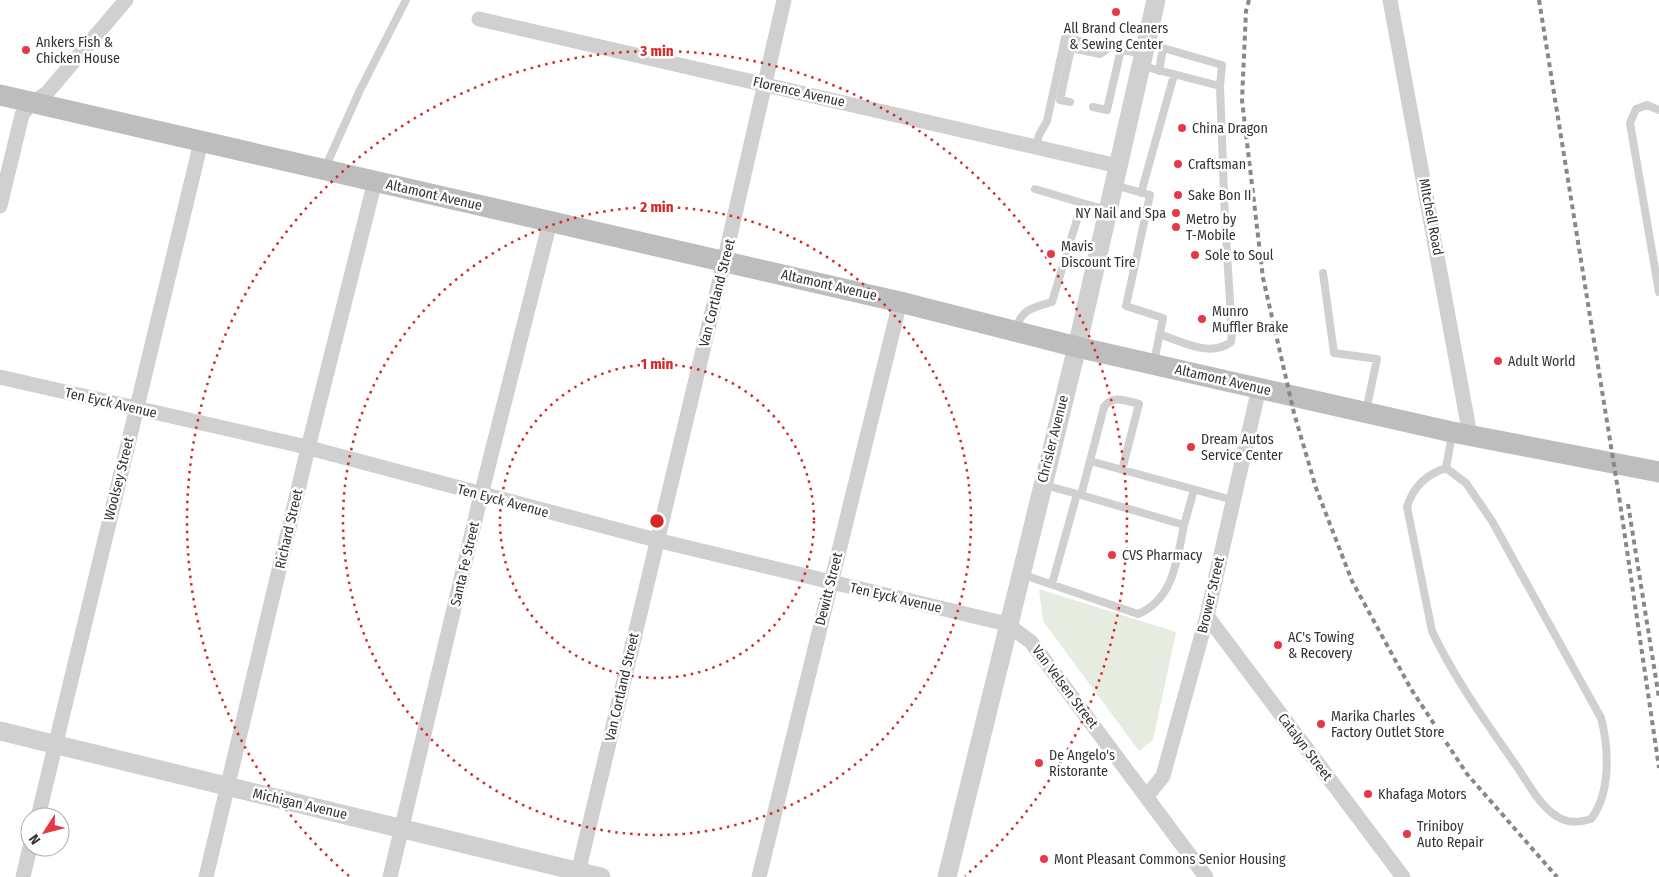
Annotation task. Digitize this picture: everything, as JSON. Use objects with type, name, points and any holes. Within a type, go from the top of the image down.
[{"type":"main road","name":"Altamont Avenue","points":[[0,95],[900,302],[1076,347],[1154,363],[1461,434],[1564,452],[1659,472]]},
{"type":"street","points":[[0,206],[22,115],[31,103],[46,94],[126,0]]},
{"type":"street","name":"Van Cortland Street","points":[[577,874],[724,262],[784,0]]},
{"type":"street","name":"Chrisler Avenue","points":[[947,877],[1118,166],[1148,64],[1156,0]]},
{"type":"street","name":"MItchell Road","points":[[1390,0],[1461,434]]},
{"type":"street","name":"Florence Avenue","points":[[480,19],[1118,166]]},
{"type":"street","name":"Woolsey Street","points":[[40,807],[201,142]]},
{"type":"street","name":"Richard Street","points":[[206,877],[308,448],[375,181]]},
{"type":"street","name":"Santa Fe Street","points":[[390,877],[481,495],[550,222]]},
{"type":"street","name":"Dewitt Street","points":[[760,877],[900,302]]},
{"type":"street","name":"Ten Eyck Avenue","points":[[0,377],[308,448],[656,540],[1007,624]]},
{"type":"street","name":"Brower Street","points":[[1147,796],[1163,776],[1207,616],[1258,388]]},
{"type":"street","name":"Catalyn Street","points":[[1207,616],[1403,877]]},
{"type":"street","name":"Van Velsen Street","points":[[1007,624],[1031,642],[1206,877]]},
{"type":"street","name":"Michigan Avenue","points":[[0,730],[54,750]]},
{"type":"street","name":"Michigan Avenue","points":[[0,743],[54,750],[577,874],[601,877]]},
{"type":"street","name":"Michigan Avenue","points":[[401,833],[556,877]]},
{"type":"street","points":[[23,877],[28,857]]},
{"type":"lane","points":[[325,170],[360,90],[406,0]]},
{"type":"lane","points":[[1036,147],[1038,135],[1047,121],[1065,38],[1121,49],[1148,64],[1174,75],[1220,86]]},
{"type":"lane","points":[[1070,102],[1060,100],[1071,48],[1100,54],[1110,47]]},
{"type":"lane","points":[[1148,64],[1163,48],[1222,66],[1220,86],[1231,342],[1223,348],[1211,350],[1158,334]]},
{"type":"lane","points":[[1093,107],[1107,110],[1121,49]]},
{"type":"lane","points":[[1141,193],[1174,75]]},
{"type":"lane","points":[[1659,120],[1658,110],[1647,105],[1636,109],[1630,123],[1659,292]]},
{"type":"lane","points":[[1114,185],[1150,195],[1126,306],[1163,318],[1158,334],[1154,363]]},
{"type":"lane","points":[[1036,189],[1108,210]]},
{"type":"lane","points":[[1016,331],[1019,319],[1028,308],[1052,302],[1082,203]]},
{"type":"lane","points":[[1323,273],[1334,353],[1377,359],[1366,412]]},
{"type":"lane","points":[[1052,584],[1090,461],[1104,407],[1108,401],[1117,398],[1140,404],[1122,470]]},
{"type":"lane","points":[[1446,468],[1466,483],[1492,521],[1601,718],[1606,737],[1605,786],[1600,808],[1592,819],[1576,823],[1560,818],[1544,806],[1490,728],[1441,650],[1432,631],[1407,507],[1410,495],[1415,489],[1435,472],[1446,468],[1461,434]]},
{"type":"lane","points":[[1090,461],[1233,500]]},
{"type":"lane","points":[[1042,484],[1184,525]]},
{"type":"lane","points":[[1020,573],[1138,614],[1150,609],[1170,587],[1194,490]]},
{"type":"shaded area","points":[[1039,589],[1176,632],[1153,740],[1139,751],[1043,621]]},
{"type":"railway","points":[[1249,0],[1246,11],[1242,100],[1263,278],[1294,413],[1316,488],[1352,581],[1411,689],[1467,774],[1557,877]]},
{"type":"railway","points":[[1539,0],[1619,496],[1659,768]]},
{"type":"railway","points":[[1628,504],[1659,698]]},
{"type":"place","name":"All Brand Cleaners & Sewing Center","points":[[1116,12]]},
{"type":"place","name":"Ankers Fish & Chicken House","points":[[26,50]]},
{"type":"place","name":"China Dragon","points":[[1182,128]]},
{"type":"place","name":"Craftsman","points":[[1178,164]]},
{"type":"place","name":"Sake Bon II","points":[[1178,195]]},
{"type":"place","name":"NY Nail and Spa","points":[[1176,213]]},
{"type":"place","name":"Metro by T-Mobile","points":[[1176,227]]},
{"type":"place","name":"Mavis Discount Tire","points":[[1051,254]]},
{"type":"place","name":"Sole to Soul","points":[[1195,255]]},
{"type":"place","name":"Munro Muffler Brake","points":[[1202,319]]},
{"type":"place","name":"Adult World","points":[[1498,361]]},
{"type":"place","name":"Dream Autos Service Center","points":[[1191,447]]},
{"type":"place","name":"CVS Pharmacy","points":[[1112,555]]},
{"type":"place","name":"AC's Towing & Recovery","points":[[1278,645]]},
{"type":"place","name":"Marika Charles Factory Outlet Store","points":[[1321,724]]},
{"type":"place","name":"De Angelo's Ristorante","points":[[1039,763]]},
{"type":"place","name":"Khafaga Motors","points":[[1368,794]]},
{"type":"place","name":"Triniboy Auto Repair","points":[[1407,834]]},
{"type":"place","name":"Mont Pleasant Commons Senior Housing","points":[[1044,859]]}]
